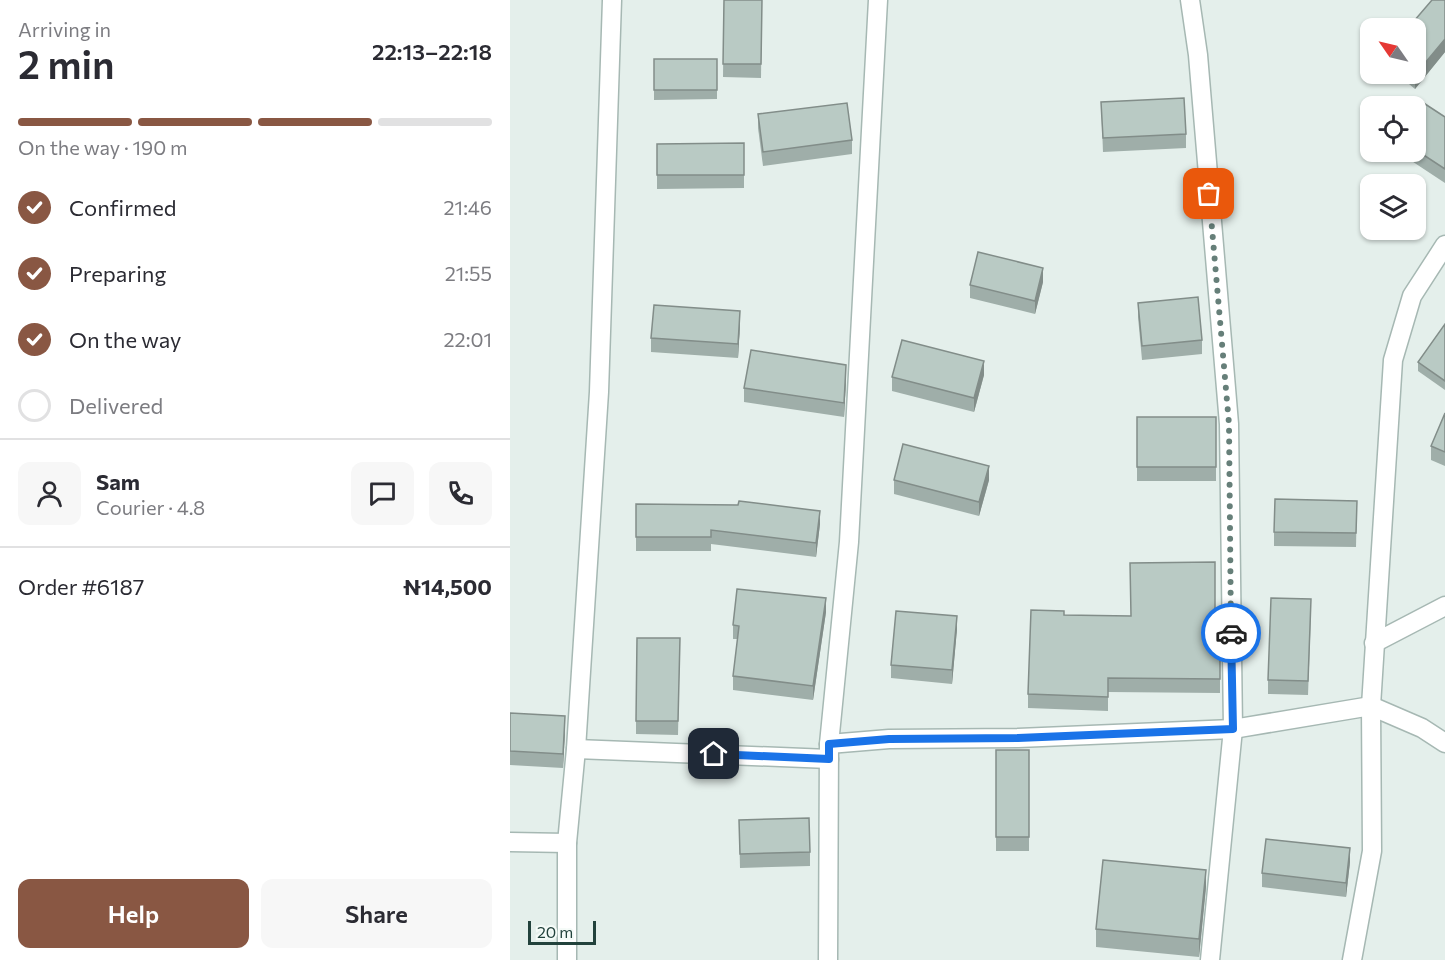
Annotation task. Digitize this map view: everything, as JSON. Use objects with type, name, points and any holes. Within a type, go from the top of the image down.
[{"type":"street","points":[[567,960],[567,843],[576,749],[599,392],[612,0]]},
{"type":"street","points":[[828,960],[829,751],[849,542],[878,0]]},
{"type":"street","points":[[1190,0],[1198,55],[1229,424],[1233,729],[1210,960]]},
{"type":"street","points":[[1352,960],[1372,851],[1371,706],[1393,360],[1412,296],[1445,245]]},
{"type":"street","points":[[1374,643],[1445,606]]},
{"type":"street","points":[[576,749],[829,751],[889,739],[1018,738],[1233,729],[1371,706],[1422,728],[1445,743]]},
{"type":"street","points":[[510,842],[567,843]]},
{"type":"building","points":[[724,0],[762,0],[761,64],[723,64]]},
{"type":"building","points":[[1432,0],[1445,0],[1445,39],[1426,62],[1426,18],[1417,18]]},
{"type":"building","points":[[654,59],[717,59],[717,90],[654,90]]},
{"type":"building","points":[[1184,98],[1186,134],[1103,138],[1101,102]]},
{"type":"building","points":[[847,103],[852,140],[763,152],[758,114]]},
{"type":"building","points":[[1426,105],[1445,117],[1445,169],[1426,157]]},
{"type":"building","points":[[744,143],[744,175],[657,175],[657,144]]},
{"type":"building","points":[[978,252],[1043,268],[1035,301],[970,285]]},
{"type":"building","points":[[1198,297],[1202,340],[1142,346],[1138,303]]},
{"type":"building","points":[[654,305],[740,311],[738,344],[651,338]]},
{"type":"building","points":[[1445,324],[1445,381],[1418,362]]},
{"type":"building","points":[[902,340],[984,361],[974,398],[892,377]]},
{"type":"building","points":[[751,350],[846,365],[844,403],[744,388]]},
{"type":"building","points":[[1445,413],[1445,452],[1431,446]]},
{"type":"building","points":[[1137,417],[1216,417],[1216,467],[1137,467]]},
{"type":"building","points":[[903,444],[989,466],[979,502],[894,480]]},
{"type":"building","points":[[1275,499],[1357,501],[1356,533],[1274,532]]},
{"type":"building","points":[[739,501],[820,511],[816,543],[711,530],[711,537],[636,537],[636,504],[738,505]]},
{"type":"building","points":[[1215,562],[1215,616],[1220,616],[1220,679],[1108,678],[1108,697],[1028,694],[1031,610],[1064,611],[1064,615],[1131,616],[1130,563]]},
{"type":"building","points":[[737,589],[826,598],[813,686],[733,676],[739,626],[733,625]]},
{"type":"building","points":[[1271,598],[1311,599],[1308,681],[1268,680]]},
{"type":"building","points":[[896,611],[957,616],[952,670],[891,665]]},
{"type":"building","points":[[637,638],[680,638],[678,721],[636,721]]},
{"type":"building","points":[[510,713],[565,716],[563,754],[510,751]]},
{"type":"building","points":[[996,750],[1029,750],[1029,837],[996,837]]},
{"type":"building","points":[[809,818],[810,852],[740,854],[739,820]]},
{"type":"building","points":[[1266,839],[1350,848],[1346,883],[1262,873]]},
{"type":"building","points":[[1103,860],[1206,870],[1199,939],[1096,929]]},
{"type":"way so far","points":[[1209,194],[1229,424],[1231,633]]},
{"type":"route","points":[[714,754],[829,759],[829,744],[889,739],[1018,738],[1233,729],[1231,633]]}]
